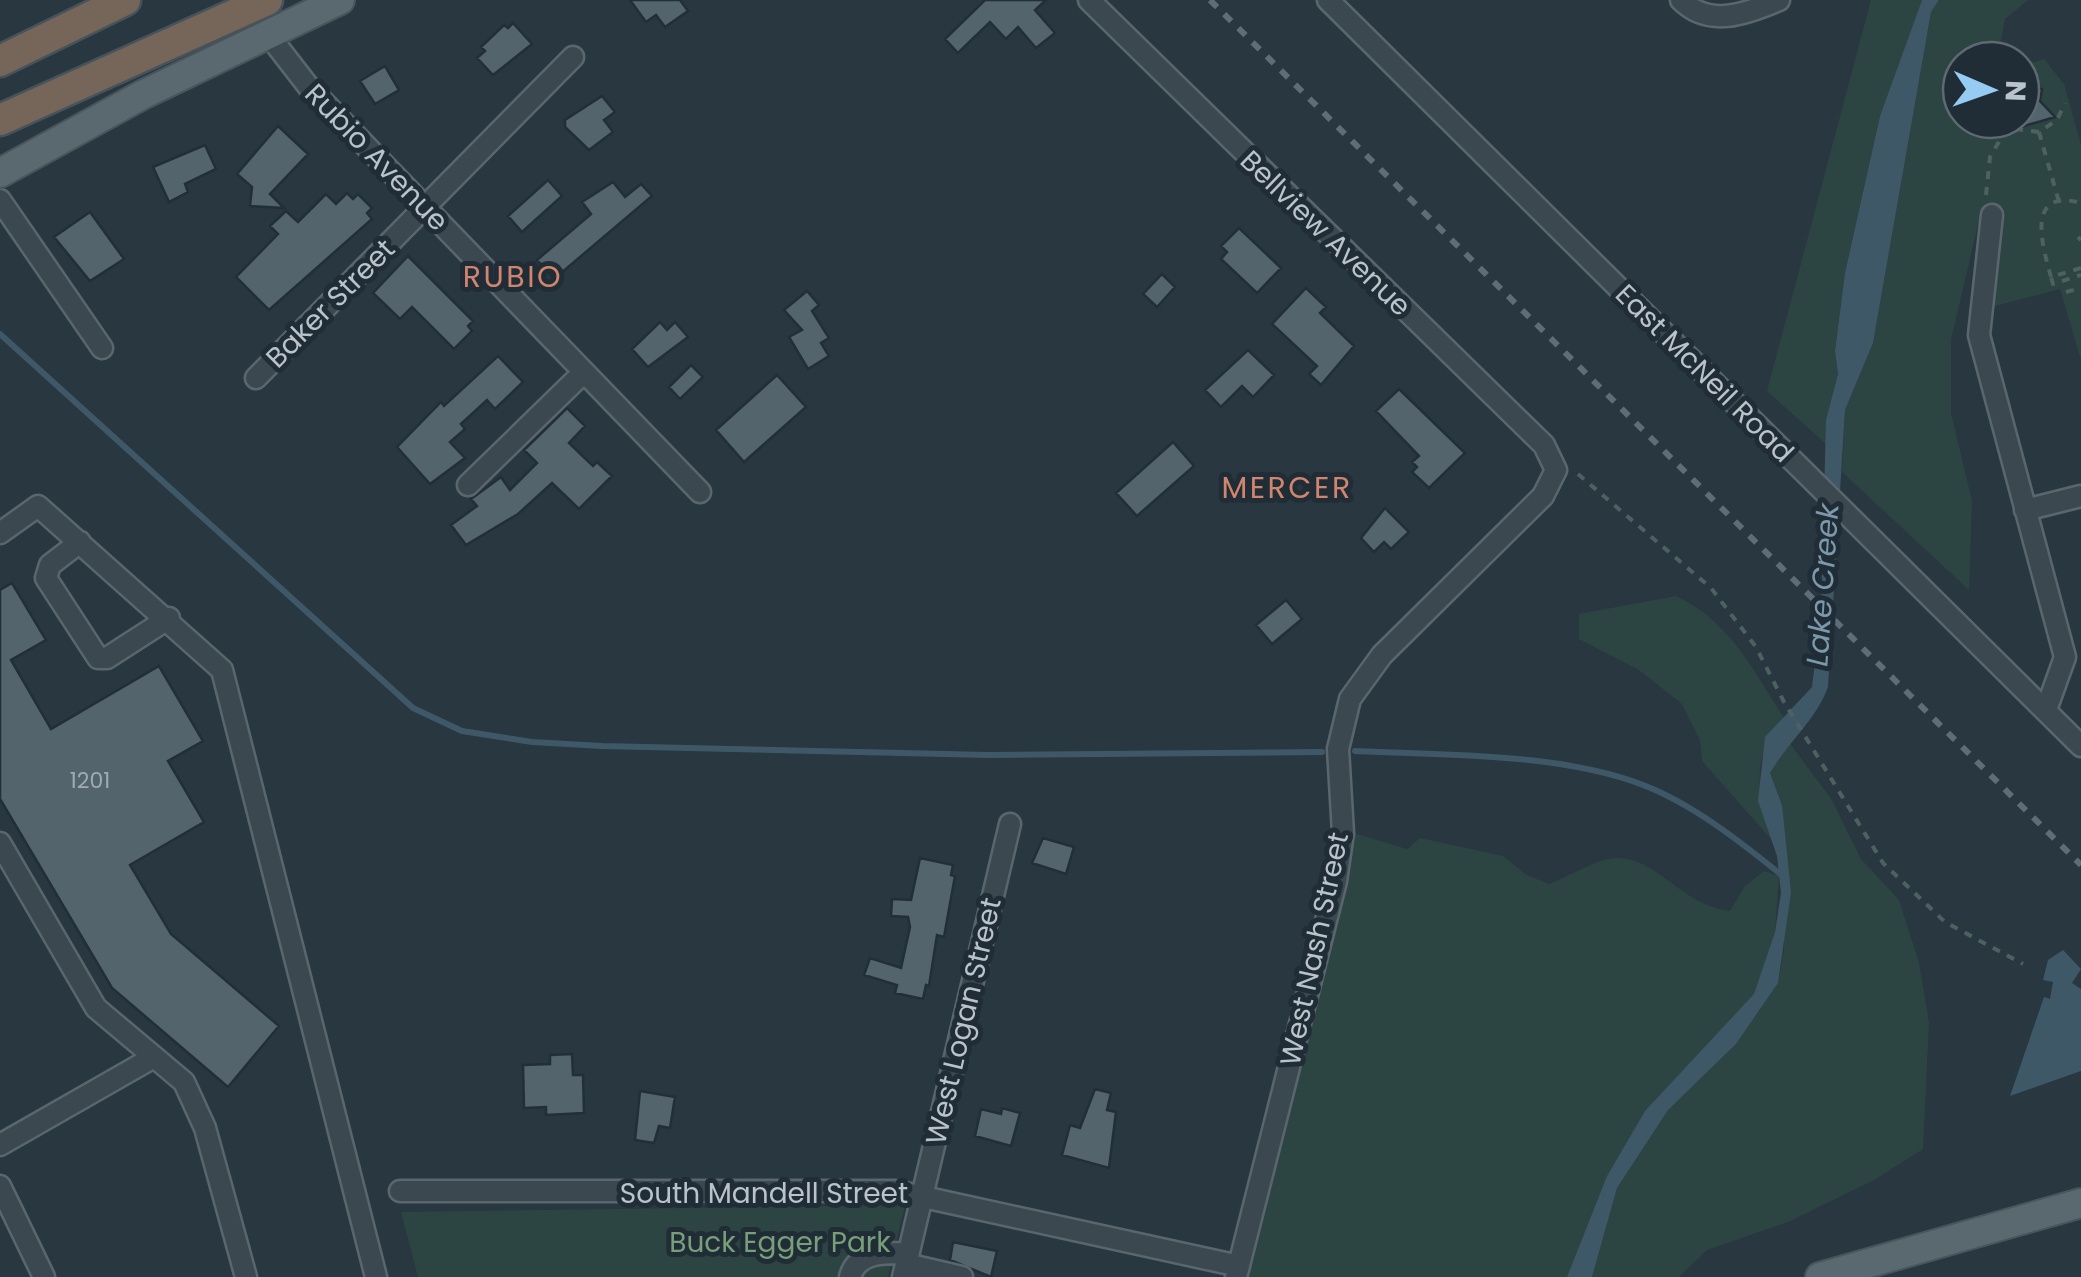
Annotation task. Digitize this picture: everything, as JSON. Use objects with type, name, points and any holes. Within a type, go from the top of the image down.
[{"type":"highway","points":[[0,62],[125,0]]},
{"type":"highway","points":[[0,109],[218,0]]},
{"type":"highway","points":[[0,120],[268,0]]},
{"type":"main road","points":[[0,174],[267,33],[340,0]]},
{"type":"main road","points":[[1820,1277],[2081,1202]]},
{"type":"street","name":"Bellview Avenue","points":[[1089,0],[1544,445],[1556,470]]},
{"type":"street","name":"East McNeil Road","points":[[1328,0],[2080,745]]},
{"type":"street","points":[[1681,0],[1704,16],[1730,17],[1779,0]]},
{"type":"street","name":"Rubio Avenue","points":[[267,33],[308,86],[700,492]]},
{"type":"street","name":"Baker Street","points":[[256,378],[573,57]]},
{"type":"street","points":[[0,200],[102,348]]},
{"type":"street","points":[[1992,215],[1979,335],[2065,657],[2046,710]]},
{"type":"street","points":[[468,486],[584,372]]},
{"type":"street","name":"West Nash Street","points":[[1238,1271],[1336,882],[1343,833],[1338,749],[1350,699],[1382,654],[1543,496],[1556,470]]},
{"type":"street","points":[[2025,510],[2081,496]]},
{"type":"street","points":[[0,533],[38,506],[169,618],[222,670],[376,1277]]},
{"type":"street","points":[[80,542],[50,565],[46,578],[98,658],[107,658],[169,618]]},
{"type":"street","name":"West Logan Street","points":[[906,1264],[1010,824]]},
{"type":"street","points":[[0,842],[96,1008],[184,1082],[205,1128],[246,1277]]},
{"type":"street","points":[[0,1145],[154,1057]]},
{"type":"street","name":"South Mandell Street","points":[[400,1191],[922,1194],[1238,1271]]},
{"type":"street","points":[[2,1197],[44,1277]]},
{"type":"street","points":[[850,1277],[856,1263],[868,1256],[962,1277]]},
{"type":"path","points":[[2041,131],[2057,120],[2065,103]]},
{"type":"path","points":[[2041,139],[2059,202]]},
{"type":"path","points":[[1992,215],[1985,203],[1990,158],[2000,140]]},
{"type":"path","points":[[2081,203],[2059,202],[2047,208],[2039,225],[2053,284],[2081,276]]},
{"type":"path","points":[[2051,277],[2081,268]]},
{"type":"path","points":[[2066,292],[2081,288]]},
{"type":"path","points":[[1556,470],[1584,475],[1712,588],[1756,647],[1784,702],[1883,863],[1945,922],[2022,964]]},
{"type":"green space","points":[[1871,0],[1922,0],[1880,116],[1845,273],[1835,351],[1838,374],[1826,420],[1826,444],[1767,391]]},
{"type":"green space","points":[[1939,0],[2028,0],[2005,19],[2001,40],[1941,40],[1941,140],[2041,140],[2044,59],[2064,84],[2081,145],[2081,360],[2060,289],[1969,313],[1979,220],[1951,340],[1951,413],[1972,501],[1969,590],[1842,472],[1845,410],[1873,343],[1931,12]]},
{"type":"green space","points":[[1676,596],[1695,606],[1726,633],[1784,718],[1773,732],[1761,761],[1760,792],[1772,840],[1702,761],[1700,740],[1682,704],[1639,670],[1579,639],[1579,614]]},
{"type":"green space","points":[[1788,741],[1832,800],[1861,859],[1899,900],[1919,963],[1929,1022],[1923,1149],[1876,1179],[1788,1222],[1707,1250],[1679,1277],[1592,1277],[1617,1188],[1668,1110],[1736,1044],[1778,983],[1784,949],[1782,805],[1770,773]]},
{"type":"green space","points":[[1354,833],[1407,849],[1420,838],[1503,856],[1525,874],[1549,884],[1601,861],[1632,860],[1697,900],[1730,911],[1745,886],[1764,871],[1779,876],[1775,932],[1755,994],[1645,1111],[1607,1176],[1567,1277],[1247,1277]]},
{"type":"green space","name":"Buck Egger Park","points":[[905,1205],[888,1277],[418,1277],[401,1212]]},
{"type":"water","name":"Lake Creek","points":[[1922,0],[1939,0],[1931,12],[1873,343],[1845,410],[1828,687],[1770,773],[1782,805],[1791,892],[1778,983],[1736,1044],[1668,1110],[1617,1188],[1592,1277],[1567,1277],[1607,1176],[1645,1111],[1754,994],[1775,932],[1781,893],[1777,856],[1758,801],[1765,737],[1812,687],[1821,614],[1826,420],[1838,374],[1835,351],[1845,273],[1880,116]]},
{"type":"water","points":[[2063,950],[2081,969],[2072,983],[2081,989],[2081,1071],[2010,1096],[2044,997],[2050,999],[2053,982],[2043,980],[2048,960]]},
{"type":"building","points":[[630,0],[680,0],[688,11],[665,27],[656,15],[646,22]]},
{"type":"building","points":[[985,0],[1046,0],[1035,10],[1055,33],[1036,48],[1018,27],[1006,39],[990,22],[958,53],[945,39]]},
{"type":"building","points":[[513,23],[532,44],[493,75],[477,58],[485,51],[481,47],[504,25],[508,28]]},
{"type":"building","points":[[385,66],[399,90],[375,104],[360,81]]},
{"type":"building","points":[[602,96],[615,112],[604,120],[613,132],[589,150],[565,127],[565,120]]},
{"type":"building","points":[[2041,102],[2055,117],[2041,121]]},
{"type":"building","points":[[278,126],[308,154],[270,194],[284,208],[250,206],[252,187],[237,174]]},
{"type":"building","points":[[205,145],[216,169],[185,184],[188,192],[169,202],[153,167]]},
{"type":"building","points":[[548,180],[562,196],[522,232],[508,216]]},
{"type":"building","points":[[613,182],[625,197],[641,184],[652,196],[554,279],[537,260],[591,214],[582,202]]},
{"type":"building","points":[[347,193],[353,199],[358,194],[372,208],[367,213],[372,219],[269,310],[236,277],[278,234],[270,226],[286,211],[298,222],[326,194],[336,204]]},
{"type":"building","points":[[90,212],[124,259],[90,281],[54,237]]},
{"type":"building","points":[[1239,228],[1281,268],[1257,293],[1221,259],[1227,252],[1221,246]]},
{"type":"building","points":[[408,256],[473,321],[468,326],[472,331],[454,349],[412,307],[400,319],[373,293]]},
{"type":"building","points":[[1162,274],[1175,287],[1157,307],[1143,294]]},
{"type":"building","points":[[1306,288],[1326,307],[1320,313],[1354,346],[1321,385],[1309,374],[1317,366],[1272,324]]},
{"type":"building","points":[[807,291],[819,305],[812,311],[829,338],[821,343],[829,356],[808,369],[789,337],[802,330],[784,310]]},
{"type":"building","points":[[660,322],[667,330],[675,322],[688,337],[648,367],[632,349]]},
{"type":"building","points":[[1248,350],[1274,375],[1253,397],[1242,386],[1221,407],[1205,390]]},
{"type":"building","points":[[498,356],[523,382],[495,409],[487,400],[461,424],[465,429],[450,442],[465,458],[430,484],[397,447],[441,402],[444,406]]},
{"type":"building","points":[[691,365],[703,377],[680,399],[669,387]]},
{"type":"building","points":[[777,375],[806,407],[744,462],[716,430]]},
{"type":"building","points":[[1399,389],[1465,453],[1429,488],[1412,472],[1417,467],[1412,462],[1419,456],[1376,411]]},
{"type":"building","points":[[567,408],[585,426],[569,443],[593,466],[597,462],[612,476],[579,509],[552,483],[518,514],[466,545],[451,525],[477,506],[471,499],[501,477],[510,490],[537,463],[524,450]]},
{"type":"building","points":[[1173,442],[1194,466],[1137,516],[1116,493]]},
{"type":"building","points":[[1385,508],[1409,532],[1391,549],[1384,542],[1374,552],[1361,538]]},
{"type":"building","points":[[12,583],[46,640],[11,660],[51,729],[159,666],[203,741],[168,761],[204,822],[130,865],[171,934],[279,1026],[228,1087],[112,988],[0,799],[0,590]]},
{"type":"building","points":[[1286,600],[1302,619],[1272,644],[1256,625]]},
{"type":"building","points":[[1043,838],[1074,847],[1066,874],[1032,863]]},
{"type":"building","points":[[920,858],[953,865],[951,875],[955,876],[944,937],[937,935],[929,986],[926,985],[923,999],[895,993],[897,985],[864,975],[870,958],[901,968],[910,927],[908,917],[891,916],[892,899],[911,900]]},
{"type":"building","points":[[572,1054],[573,1075],[583,1075],[584,1113],[546,1115],[546,1107],[524,1108],[523,1065],[550,1064],[550,1055]]},
{"type":"building","points":[[1095,1089],[1111,1093],[1107,1110],[1116,1112],[1109,1168],[1062,1155],[1070,1125],[1080,1128]]},
{"type":"building","points":[[640,1091],[675,1097],[670,1128],[659,1126],[654,1143],[635,1140]]},
{"type":"building","points":[[1002,1108],[1020,1113],[1011,1146],[975,1136],[981,1109],[1001,1114]]},
{"type":"building","points":[[953,1242],[997,1251],[991,1277],[950,1260]]},
{"type":"waterway","points":[[0,334],[413,708],[462,731],[532,742],[602,746],[988,755],[1322,752]]},
{"type":"waterway","points":[[1355,751],[1539,761],[1611,775],[1662,793],[1699,813],[1784,877]]},
{"type":"railway","points":[[1210,0],[2081,865]]},
{"type":"district","name":"RUBIO","points":[[513,277]]},
{"type":"district","name":"MERCER","points":[[1287,488]]}]
